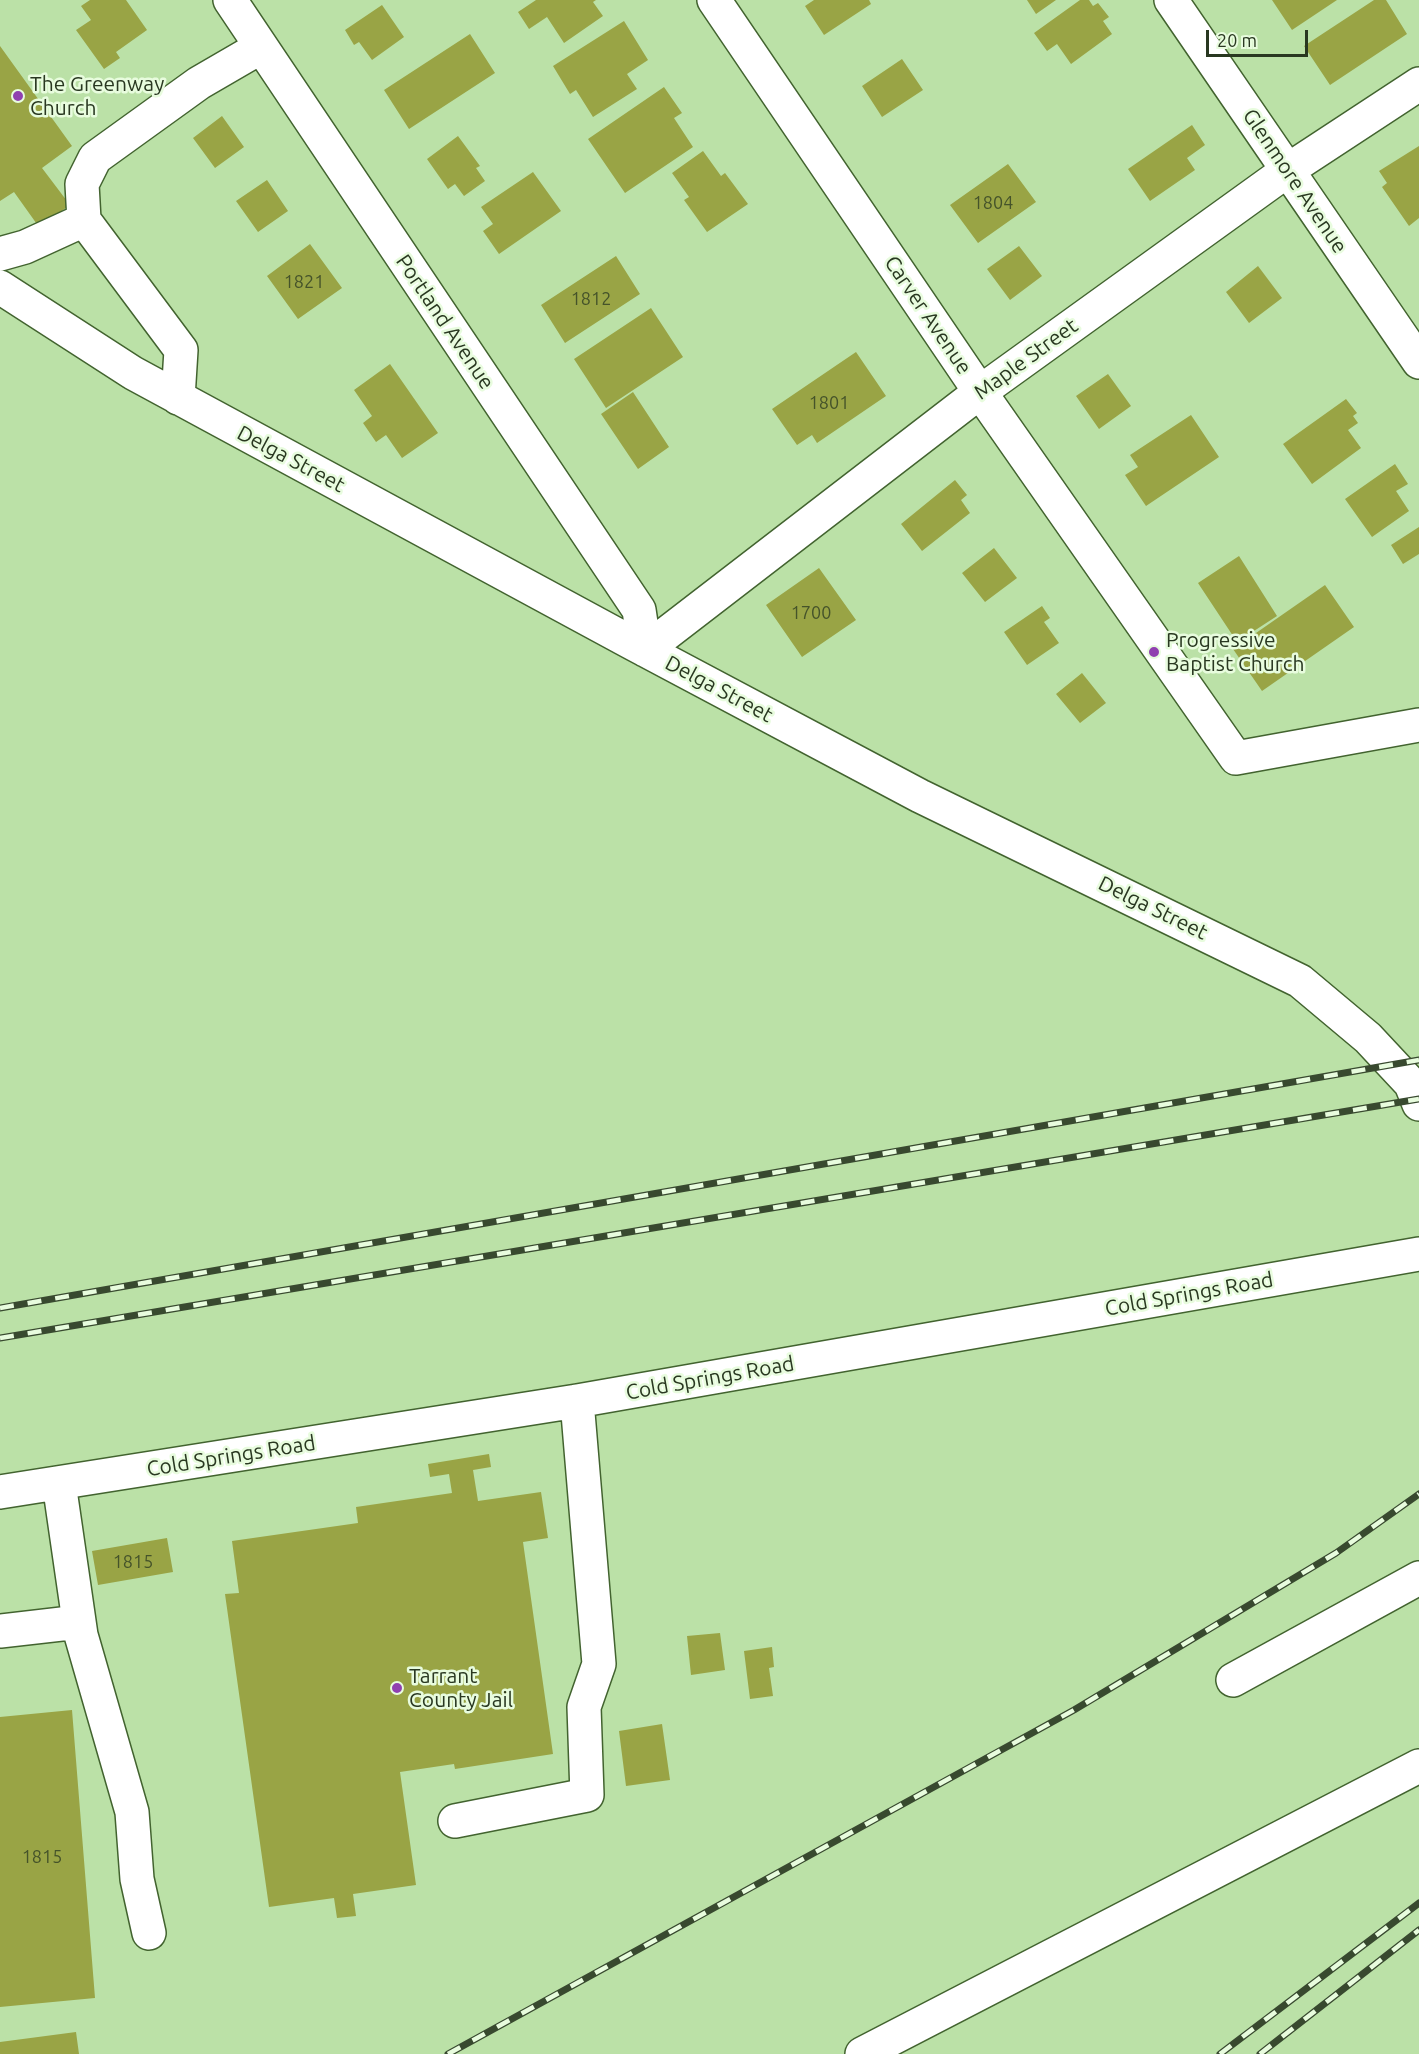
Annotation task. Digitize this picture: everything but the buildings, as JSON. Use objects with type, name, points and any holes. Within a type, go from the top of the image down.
[{"type":"street","name":"Portland Avenue","points":[[230,0],[639,610],[645,650]]},
{"type":"street","name":"Carver Avenue","points":[[714,0],[980,392],[1236,758],[1419,725]]},
{"type":"street","name":"Glenmore Avenue","points":[[1171,0],[1419,362]]},
{"type":"street","points":[[178,398],[181,351],[84,219],[82,184],[95,158],[199,83],[261,47]]},
{"type":"street","name":"Maple Street","points":[[645,650],[980,392],[1288,170],[1419,84]]},
{"type":"street","points":[[0,254],[25,247],[84,219]]},
{"type":"street","name":"Delga Street","points":[[0,287],[133,373],[645,650],[920,796],[1300,981],[1368,1038],[1411,1084],[1419,1104]]},
{"type":"street","name":"Cold Springs Road","points":[[0,1492],[577,1401],[1419,1254]]},
{"type":"street","points":[[455,1821],[587,1795],[584,1707],[599,1664],[577,1401]]},
{"type":"street","points":[[59,1483],[80,1622],[132,1812],[137,1879],[149,1933]]},
{"type":"street","points":[[1233,1680],[1419,1578]]},
{"type":"street","points":[[0,1631],[80,1622]]},
{"type":"street","points":[[862,2054],[1419,1766]]},
{"type":"railway","points":[[0,1308],[1419,1060]]},
{"type":"railway","points":[[0,1338],[1419,1099]]},
{"type":"railway","points":[[448,2054],[1074,1710],[1336,1553],[1419,1494]]},
{"type":"railway","points":[[1220,2054],[1419,1903]]},
{"type":"railway","points":[[1260,2054],[1419,1930]]},
{"type":"place","name":"The Greenway Church","points":[[18,96]]},
{"type":"place","name":"Progressive Baptist Church","points":[[1154,652]]},
{"type":"place","name":"Tarrant County Jail","points":[[397,1688]]}]
